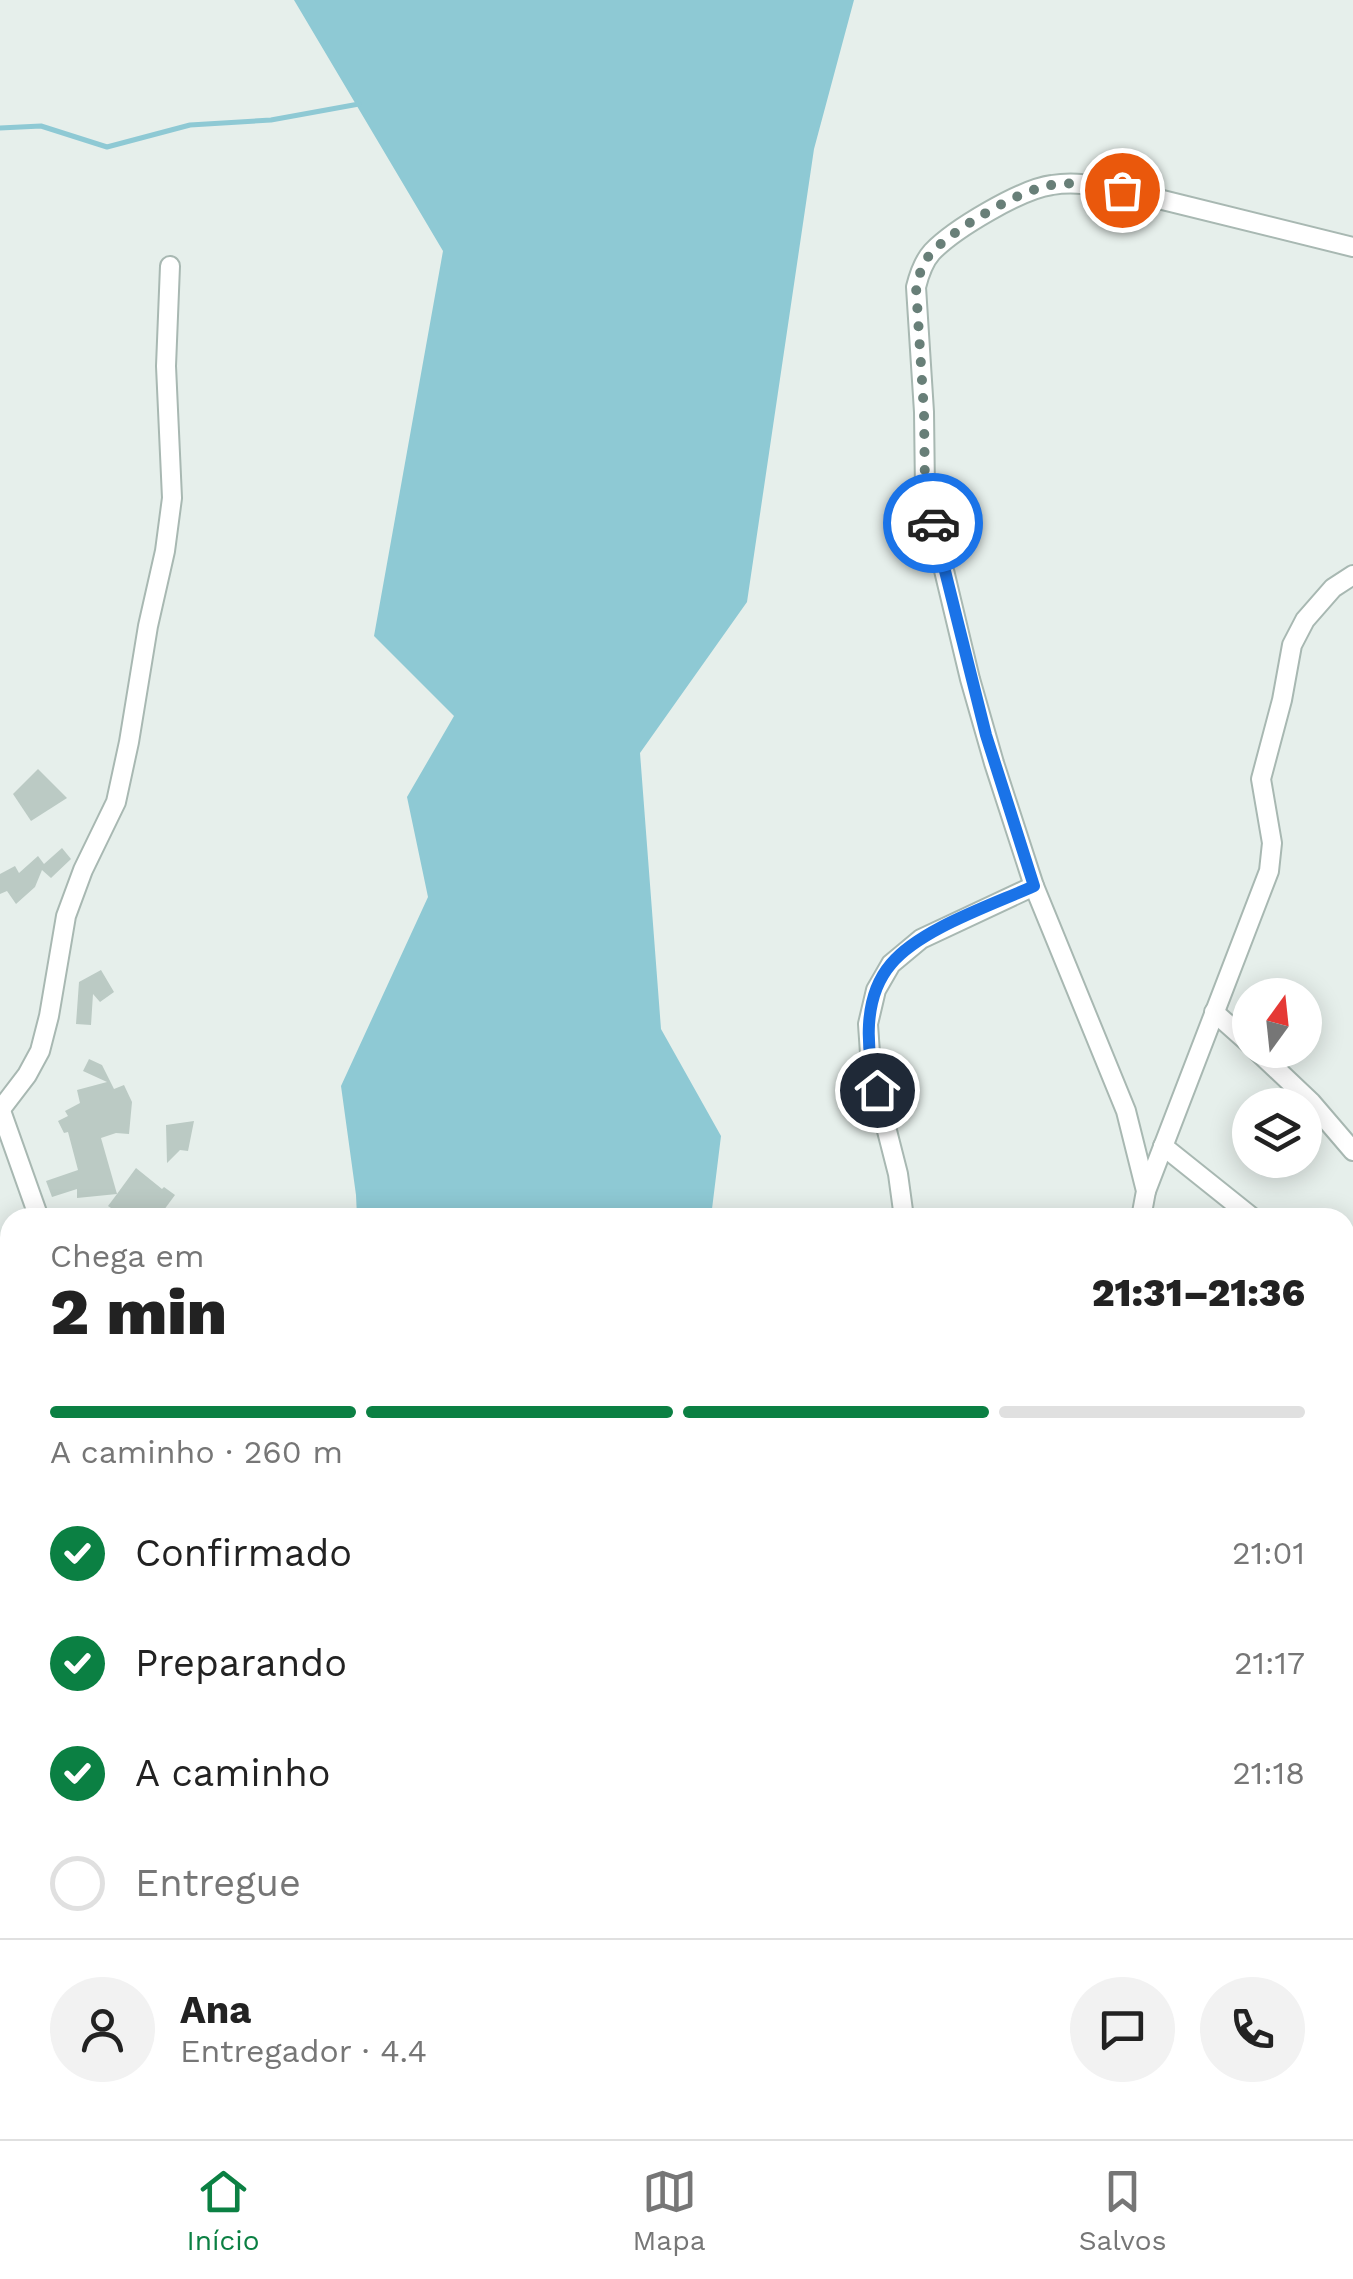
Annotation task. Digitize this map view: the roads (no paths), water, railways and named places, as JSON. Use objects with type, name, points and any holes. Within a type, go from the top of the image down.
[{"type":"street","points":[[1146,1191],[1126,1111],[1034,886],[975,696],[925,491],[916,287],[930,254],[962,227],[1015,198],[1050,185],[1084,184],[1122,190],[1353,247]]},
{"type":"street","points":[[35,1208],[0,1109],[40,1052],[66,916],[116,802],[129,742],[172,498],[166,366],[170,266]]},
{"type":"street","points":[[1143,1208],[1146,1191],[1269,871],[1272,843],[1262,779],[1292,645],[1304,620],[1333,588],[1353,574]]},
{"type":"street","points":[[903,1208],[898,1174],[870,1068],[868,1024],[876,990],[891,964],[921,939],[1034,886]]},
{"type":"street","points":[[1214,1012],[1232,1028]]},
{"type":"street","points":[[1275,1068],[1353,1150]]},
{"type":"street","points":[[1163,1146],[1241,1208]]},
{"type":"water","points":[[294,0],[854,0],[814,149],[747,602],[640,753],[661,1029],[721,1136],[712,1208],[357,1208],[341,1086],[428,897],[407,797],[454,716],[374,636],[443,251]]},
{"type":"waterway","points":[[0,128],[41,126],[107,147],[190,125],[271,120],[359,104]]}]
